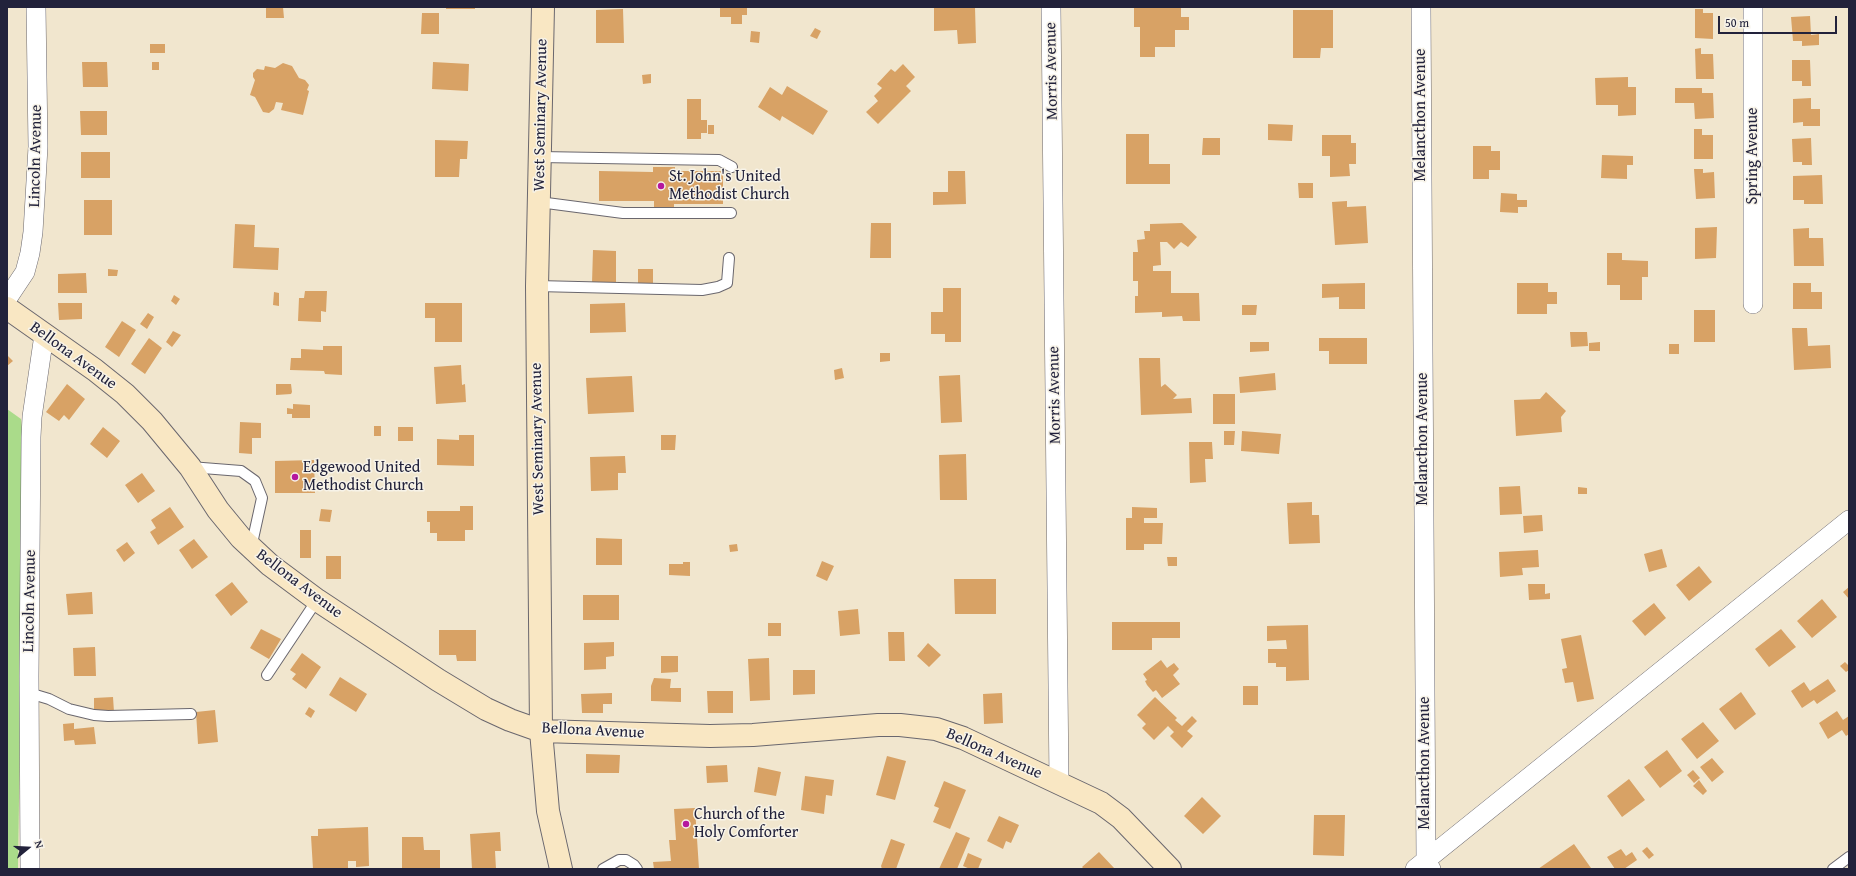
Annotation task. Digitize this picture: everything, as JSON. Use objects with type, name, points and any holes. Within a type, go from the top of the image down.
[{"type":"street","name":"Lincoln Avenue","points":[[7,299],[24,272],[30,253],[33,232],[38,147],[36,7]]},
{"type":"street","name":"West Seminary Avenue","points":[[543,7],[537,286],[541,731],[548,811],[561,869]]},
{"type":"street","name":"Morris Avenue","points":[[1052,7],[1059,782]]},
{"type":"street","name":"Melancthon Avenue","points":[[1421,7],[1424,866]]},
{"type":"street","name":"Spring Avenue","points":[[1753,7],[1753,304]]},
{"type":"street","name":"Bellona Avenue","points":[[7,308],[95,370],[125,394],[152,421],[190,467],[218,510],[251,548],[291,582],[438,680],[486,709],[510,720],[541,731],[753,735],[878,725],[917,726],[936,729],[963,738],[1101,803],[1121,818],[1170,869]]},
{"type":"street","name":"Lincoln Avenue","points":[[30,869],[29,693],[31,437],[32,417],[44,335]]},
{"type":"street","points":[[1424,866],[1849,520]]},
{"type":"lane","points":[[540,157],[719,160],[732,167]]},
{"type":"lane","points":[[539,202],[623,213],[731,213]]},
{"type":"lane","points":[[537,286],[629,289],[708,289],[727,283],[729,258]]},
{"type":"lane","points":[[190,467],[241,471],[256,481],[262,498],[251,548]]},
{"type":"lane","points":[[268,675],[316,600]]},
{"type":"lane","points":[[29,693],[49,699],[69,709],[94,715],[191,714]]},
{"type":"lane","points":[[1833,869],[1849,857]]},
{"type":"lane","points":[[604,869],[619,860],[626,860],[637,869]]},
{"type":"green space","points":[[7,409],[21,419],[24,457],[18,869],[7,869]]},
{"type":"building","points":[[266,7],[283,7],[284,18],[266,18]]},
{"type":"building","points":[[446,7],[475,7],[475,9],[446,9]]},
{"type":"building","points":[[720,7],[747,7],[747,15],[742,15],[742,24],[731,24],[731,17],[720,17]]},
{"type":"building","points":[[934,7],[975,7],[976,43],[958,44],[957,30],[934,31]]},
{"type":"building","points":[[1134,7],[1181,8],[1181,17],[1189,17],[1189,30],[1175,30],[1175,47],[1155,47],[1155,57],[1140,57],[1140,27],[1134,27]]},
{"type":"building","points":[[623,9],[624,43],[596,43],[596,10]]},
{"type":"building","points":[[1695,9],[1703,9],[1703,13],[1713,13],[1713,39],[1695,38]]},
{"type":"building","points":[[1293,10],[1333,10],[1333,48],[1321,48],[1320,58],[1293,58]]},
{"type":"building","points":[[422,13],[439,13],[439,34],[421,34]]},
{"type":"building","points":[[1810,16],[1811,35],[1819,34],[1819,45],[1802,46],[1802,41],[1793,41],[1791,17]]},
{"type":"building","points":[[815,28],[821,31],[817,39],[810,36]]},
{"type":"building","points":[[751,31],[760,32],[759,43],[750,42]]},
{"type":"building","points":[[150,44],[165,44],[165,53],[150,53]]},
{"type":"building","points":[[1701,48],[1701,54],[1713,54],[1714,79],[1696,79],[1695,49]]},
{"type":"building","points":[[1792,60],[1810,60],[1811,86],[1802,86],[1802,81],[1792,81]]},
{"type":"building","points":[[82,62],[107,62],[108,87],[83,87]]},
{"type":"building","points":[[152,62],[159,62],[159,70],[152,70]]},
{"type":"building","points":[[433,62],[469,64],[468,91],[432,89]]},
{"type":"building","points":[[283,63],[292,66],[299,78],[305,80],[309,85],[303,115],[281,110],[283,103],[276,102],[274,109],[269,113],[263,112],[255,97],[250,95],[255,80],[253,73],[257,69],[264,70],[265,66],[275,68]]},
{"type":"building","points":[[903,64],[915,77],[906,86],[911,91],[878,124],[866,112],[878,101],[874,96],[882,88],[877,84],[891,69],[895,72]]},
{"type":"building","points":[[651,74],[651,83],[643,84],[642,75]]},
{"type":"building","points":[[1628,77],[1628,87],[1636,87],[1636,115],[1618,116],[1618,105],[1596,105],[1595,78]]},
{"type":"building","points":[[787,86],[828,111],[813,135],[782,116],[780,121],[758,107],[770,87],[782,95]]},
{"type":"building","points":[[1675,88],[1702,88],[1702,93],[1713,93],[1714,118],[1695,119],[1694,103],[1675,103]]},
{"type":"building","points":[[1811,98],[1811,109],[1820,109],[1820,126],[1803,126],[1803,122],[1793,123],[1793,99]]},
{"type":"building","points":[[687,99],[701,99],[701,120],[707,120],[707,133],[701,133],[701,139],[687,139]]},
{"type":"building","points":[[80,111],[107,111],[107,135],[81,135]]},
{"type":"building","points":[[1268,124],[1293,125],[1292,141],[1268,140]]},
{"type":"building","points":[[708,125],[714,125],[714,134],[708,134]]},
{"type":"building","points":[[1694,129],[1702,129],[1702,135],[1713,135],[1713,159],[1694,159]]},
{"type":"building","points":[[1126,134],[1149,134],[1149,164],[1170,164],[1170,184],[1126,184]]},
{"type":"building","points":[[1322,135],[1351,135],[1351,143],[1356,143],[1356,164],[1349,164],[1350,176],[1330,177],[1330,156],[1322,156]]},
{"type":"building","points":[[1203,138],[1220,138],[1220,155],[1202,155]]},
{"type":"building","points":[[1811,138],[1812,165],[1802,165],[1802,162],[1793,162],[1792,139]]},
{"type":"building","points":[[435,140],[468,141],[467,159],[460,159],[459,177],[435,177]]},
{"type":"building","points":[[1473,146],[1491,146],[1491,151],[1500,151],[1500,170],[1489,170],[1489,179],[1473,179]]},
{"type":"building","points":[[81,152],[110,152],[110,178],[81,178]]},
{"type":"building","points":[[1602,155],[1633,156],[1633,165],[1627,165],[1627,179],[1601,178]]},
{"type":"building","name":"St. John's United Methodist Church","points":[[653,167],[675,167],[675,171],[723,171],[723,204],[674,204],[674,208],[654,208],[654,201],[599,201],[599,171],[653,172]]},
{"type":"building","points":[[1694,169],[1703,169],[1703,173],[1714,172],[1715,198],[1696,199]]},
{"type":"building","points":[[948,171],[965,171],[966,204],[933,205],[933,192],[948,192]]},
{"type":"building","points":[[1822,175],[1823,204],[1804,204],[1804,200],[1793,200],[1793,176]]},
{"type":"building","points":[[1298,183],[1313,183],[1313,198],[1299,198]]},
{"type":"building","points":[[1501,193],[1517,194],[1517,200],[1527,200],[1527,207],[1518,207],[1518,213],[1500,212]]},
{"type":"building","points":[[84,200],[112,200],[112,235],[84,235]]},
{"type":"building","points":[[1347,201],[1347,207],[1366,206],[1368,243],[1335,245],[1332,202]]},
{"type":"building","points":[[871,223],[891,223],[891,258],[870,258]]},
{"type":"building","points":[[1182,223],[1197,237],[1188,247],[1181,242],[1174,249],[1167,242],[1160,242],[1161,265],[1153,266],[1153,271],[1171,271],[1171,293],[1199,293],[1200,321],[1183,321],[1182,316],[1162,317],[1162,312],[1135,313],[1135,296],[1138,296],[1138,281],[1133,281],[1133,252],[1138,252],[1137,240],[1145,239],[1144,231],[1150,231],[1150,224]]},
{"type":"building","points":[[235,224],[255,225],[254,247],[279,248],[278,270],[233,268]]},
{"type":"building","points":[[1717,227],[1716,258],[1695,259],[1695,228]]},
{"type":"building","points":[[1809,228],[1809,238],[1823,238],[1824,266],[1794,266],[1793,229]]},
{"type":"building","points":[[593,250],[616,251],[616,283],[592,283]]},
{"type":"building","points":[[1607,253],[1622,253],[1622,260],[1648,261],[1648,277],[1642,277],[1642,300],[1620,300],[1620,285],[1607,285]]},
{"type":"building","points":[[108,269],[118,270],[117,276],[108,276]]},
{"type":"building","points":[[638,269],[653,269],[653,283],[638,283]]},
{"type":"building","points":[[86,273],[87,293],[58,293],[58,274]]},
{"type":"building","points":[[1365,283],[1365,309],[1339,309],[1339,297],[1322,298],[1322,284]]},
{"type":"building","points":[[1517,283],[1548,283],[1548,292],[1557,292],[1557,304],[1547,304],[1547,314],[1517,314]]},
{"type":"building","points":[[1793,283],[1811,283],[1811,292],[1822,292],[1822,309],[1793,309]]},
{"type":"building","points":[[943,288],[961,288],[961,342],[945,342],[945,334],[931,334],[931,312],[943,312]]},
{"type":"building","points":[[305,291],[327,291],[326,312],[321,311],[321,322],[298,321],[299,298],[304,298]]},
{"type":"building","points":[[274,292],[279,293],[279,306],[273,305]]},
{"type":"building","points":[[174,295],[180,299],[176,305],[171,301]]},
{"type":"building","points":[[58,303],[82,303],[82,319],[59,320]]},
{"type":"building","points":[[425,303],[462,303],[462,342],[435,342],[435,318],[425,318]]},
{"type":"building","points":[[625,303],[626,332],[590,333],[590,304]]},
{"type":"building","points":[[1242,305],[1257,305],[1256,315],[1242,315]]},
{"type":"building","points":[[1694,310],[1715,310],[1715,342],[1694,342]]},
{"type":"building","points":[[148,313],[154,317],[147,329],[140,324]]},
{"type":"building","points":[[122,321],[136,330],[119,357],[105,347]]},
{"type":"building","points":[[1792,328],[1807,328],[1808,346],[1830,345],[1831,368],[1794,370]]},
{"type":"building","points":[[173,331],[181,335],[172,347],[166,342]]},
{"type":"building","points":[[1570,332],[1587,332],[1588,346],[1571,347]]},
{"type":"building","points":[[149,338],[162,348],[145,374],[131,364]]},
{"type":"building","points":[[1319,338],[1367,338],[1367,364],[1329,364],[1329,351],[1319,351]]},
{"type":"building","points":[[1250,342],[1269,342],[1269,351],[1250,352]]},
{"type":"building","points":[[1600,342],[1600,351],[1589,351],[1589,343]]},
{"type":"building","points":[[1669,344],[1679,344],[1679,354],[1669,354]]},
{"type":"building","points":[[323,346],[342,346],[342,375],[325,374],[324,371],[290,370],[291,358],[301,358],[301,349],[323,350]]},
{"type":"building","points":[[880,353],[890,353],[890,361],[880,362]]},
{"type":"building","points":[[7,355],[13,361],[7,366]]},
{"type":"building","points":[[1139,358],[1160,358],[1161,387],[1165,384],[1177,395],[1173,399],[1191,398],[1192,413],[1141,415]]},
{"type":"building","points":[[461,365],[462,385],[465,384],[466,402],[436,404],[434,367]]},
{"type":"building","points":[[842,368],[844,378],[835,380],[834,370]]},
{"type":"building","points":[[1275,373],[1276,390],[1240,393],[1239,377]]},
{"type":"building","points":[[960,375],[962,422],[941,423],[939,376]]},
{"type":"building","points":[[632,376],[634,412],[588,414],[586,378]]},
{"type":"building","points":[[67,384],[85,399],[69,420],[64,415],[59,421],[46,412]]},
{"type":"building","points":[[276,384],[291,384],[291,394],[276,395]]},
{"type":"building","points":[[1546,392],[1566,411],[1561,417],[1562,432],[1516,436],[1514,400],[1540,399]]},
{"type":"building","points":[[1213,394],[1235,394],[1235,424],[1213,424]]},
{"type":"building","points":[[293,404],[310,405],[310,418],[292,418],[292,414],[287,414],[287,408],[293,409]]},
{"type":"building","points":[[240,422],[261,423],[261,438],[252,438],[252,454],[239,453]]},
{"type":"building","points":[[374,426],[381,426],[381,436],[374,436]]},
{"type":"building","points":[[103,427],[120,441],[107,458],[90,444]]},
{"type":"building","points":[[398,427],[413,427],[413,441],[398,441]]},
{"type":"building","points":[[1224,431],[1235,431],[1234,445],[1224,445]]},
{"type":"building","points":[[1242,431],[1281,434],[1279,454],[1241,451]]},
{"type":"building","points":[[459,435],[474,435],[474,466],[437,465],[437,439],[459,440]]},
{"type":"building","points":[[661,435],[676,435],[675,450],[661,450]]},
{"type":"building","points":[[1189,442],[1212,442],[1213,459],[1205,459],[1206,482],[1190,483]]},
{"type":"building","points":[[966,454],[967,500],[940,500],[939,455]]},
{"type":"building","points":[[625,456],[626,473],[618,473],[618,490],[591,491],[590,457]]},
{"type":"building","name":"Edgewood United Methodist Church","points":[[314,460],[315,493],[275,493],[275,461]]},
{"type":"building","points":[[142,473],[155,491],[138,503],[125,485]]},
{"type":"building","points":[[1520,486],[1522,514],[1500,515],[1499,487]]},
{"type":"building","points":[[1578,487],[1587,488],[1587,494],[1578,494]]},
{"type":"building","points":[[1312,502],[1312,515],[1319,515],[1320,543],[1289,544],[1287,503]]},
{"type":"building","points":[[460,506],[473,506],[473,530],[465,530],[465,541],[437,541],[437,533],[430,533],[430,522],[427,522],[427,511],[460,511]]},
{"type":"building","points":[[170,507],[184,527],[158,545],[150,532],[156,528],[151,520]]},
{"type":"building","points":[[1132,507],[1157,508],[1157,518],[1144,518],[1144,523],[1163,523],[1162,544],[1144,544],[1144,550],[1126,550],[1126,518],[1132,518]]},
{"type":"building","points":[[321,509],[332,510],[330,522],[319,521]]},
{"type":"building","points":[[1542,515],[1543,531],[1524,533],[1523,516]]},
{"type":"building","points":[[300,530],[311,530],[311,558],[300,558]]},
{"type":"building","points":[[596,538],[622,539],[622,565],[596,565]]},
{"type":"building","points":[[194,539],[208,557],[192,569],[179,550]]},
{"type":"building","points":[[127,542],[135,553],[124,562],[116,550]]},
{"type":"building","points":[[737,544],[738,551],[730,552],[729,545]]},
{"type":"building","points":[[1662,549],[1667,567],[1649,572],[1644,554]]},
{"type":"building","points":[[1538,550],[1539,567],[1522,568],[1523,575],[1500,577],[1499,552]]},
{"type":"building","points":[[326,556],[341,556],[341,579],[326,579]]},
{"type":"building","points":[[1167,557],[1177,557],[1177,566],[1168,566]]},
{"type":"building","points":[[822,561],[834,566],[827,581],[816,576]]},
{"type":"building","points":[[683,562],[690,562],[690,576],[669,575],[669,564],[683,564]]},
{"type":"building","points":[[1699,566],[1712,582],[1689,601],[1676,585]]},
{"type":"building","points":[[954,579],[996,579],[996,614],[955,614]]},
{"type":"building","points":[[232,582],[248,602],[231,616],[215,595]]},
{"type":"building","points":[[1528,584],[1545,584],[1545,594],[1550,593],[1550,599],[1529,600]]},
{"type":"building","points":[[1849,587],[1849,599],[1843,592]]},
{"type":"building","points":[[92,592],[93,614],[68,615],[66,594]]},
{"type":"building","points":[[583,595],[619,595],[619,620],[583,620]]},
{"type":"building","points":[[1822,599],[1837,617],[1812,638],[1797,621]]},
{"type":"building","points":[[1654,603],[1666,618],[1645,636],[1632,621]]},
{"type":"building","points":[[858,609],[860,634],[840,636],[838,611]]},
{"type":"building","points":[[1112,622],[1180,622],[1180,638],[1152,638],[1152,650],[1112,650]]},
{"type":"building","points":[[768,623],[781,623],[781,636],[768,636]]},
{"type":"building","points":[[1308,625],[1309,680],[1286,681],[1286,667],[1276,667],[1276,663],[1268,663],[1268,649],[1287,649],[1286,640],[1267,641],[1267,626]]},
{"type":"building","points":[[261,629],[281,639],[269,659],[250,648]]},
{"type":"building","points":[[1781,629],[1796,647],[1769,667],[1755,649]]},
{"type":"building","points":[[439,630],[476,630],[476,661],[457,661],[456,655],[439,655]]},
{"type":"building","points":[[888,632],[904,632],[905,661],[889,661]]},
{"type":"building","points":[[1581,635],[1594,699],[1577,702],[1573,682],[1565,683],[1562,669],[1567,668],[1561,639]]},
{"type":"building","points":[[614,642],[614,656],[606,657],[606,669],[584,670],[584,643]]},
{"type":"building","points":[[928,643],[941,655],[929,667],[917,656]]},
{"type":"building","points":[[95,647],[96,676],[74,676],[73,648]]},
{"type":"building","points":[[302,653],[321,667],[306,689],[292,679],[296,674],[290,670]]},
{"type":"building","points":[[661,656],[678,656],[678,672],[661,673]]},
{"type":"building","points":[[769,658],[770,700],[750,701],[748,659]]},
{"type":"building","points":[[1161,660],[1167,668],[1174,663],[1179,669],[1173,675],[1180,684],[1162,698],[1156,690],[1153,692],[1147,685],[1145,681],[1147,680],[1143,674]]},
{"type":"building","points":[[1845,662],[1849,666],[1849,670],[1846,672],[1840,666]]},
{"type":"building","points":[[793,670],[815,670],[815,694],[793,695]]},
{"type":"building","points":[[340,677],[367,694],[356,712],[329,695]]},
{"type":"building","points":[[654,678],[671,679],[670,688],[681,688],[681,702],[651,701],[651,686]]},
{"type":"building","points":[[1828,679],[1836,691],[1817,704],[1814,700],[1802,708],[1791,691],[1804,682],[1810,691]]},
{"type":"building","points":[[1243,686],[1258,686],[1258,705],[1243,705]]},
{"type":"building","points":[[707,691],[733,691],[733,713],[708,713]]},
{"type":"building","points":[[1741,692],[1756,714],[1735,730],[1719,709]]},
{"type":"building","points":[[612,693],[612,704],[603,704],[603,713],[582,713],[581,694]]},
{"type":"building","points":[[1002,693],[1003,723],[984,724],[983,694]]},
{"type":"building","points":[[113,697],[114,712],[94,713],[94,698]]},
{"type":"building","points":[[1155,697],[1177,718],[1175,720],[1182,726],[1192,716],[1197,721],[1187,731],[1193,736],[1182,748],[1170,736],[1174,732],[1168,726],[1154,740],[1142,728],[1146,724],[1137,715]]},
{"type":"building","points":[[309,707],[315,711],[311,718],[305,714]]},
{"type":"building","points":[[215,710],[218,742],[198,744],[196,712]]},
{"type":"building","points":[[1837,711],[1843,720],[1849,716],[1849,734],[1846,736],[1842,730],[1828,739],[1819,723]]},
{"type":"building","points":[[1703,722],[1719,741],[1697,759],[1681,739]]},
{"type":"building","points":[[74,723],[74,729],[94,727],[96,744],[75,745],[74,740],[64,741],[63,724]]},
{"type":"building","points":[[1667,750],[1682,771],[1660,788],[1644,767]]},
{"type":"building","points":[[586,754],[620,755],[619,773],[586,773]]},
{"type":"building","points":[[887,756],[906,761],[895,800],[876,795]]},
{"type":"building","points":[[1712,758],[1724,772],[1712,782],[1700,767]]},
{"type":"building","points":[[727,765],[728,782],[707,783],[706,766]]},
{"type":"building","points":[[758,767],[781,772],[776,796],[754,792]]},
{"type":"building","points":[[1693,770],[1700,778],[1694,783],[1687,775]]},
{"type":"building","points":[[805,776],[834,780],[832,796],[826,795],[824,814],[801,810]]},
{"type":"building","points":[[1629,779],[1645,800],[1622,817],[1607,796]]},
{"type":"building","points":[[1699,780],[1707,791],[1703,795],[1693,786]]},
{"type":"building","points":[[944,781],[966,790],[950,829],[933,822],[939,808],[934,806]]},
{"type":"building","points":[[1202,797],[1221,816],[1203,834],[1184,816]]},
{"type":"building","name":"Church of the Holy Comforter","points":[[695,808],[699,869],[654,869],[653,862],[671,861],[669,840],[676,840],[674,809]]},
{"type":"building","points":[[1314,815],[1345,815],[1344,856],[1313,855]]},
{"type":"building","points":[[999,816],[1019,825],[1011,843],[1006,841],[1003,849],[987,841]]},
{"type":"building","points":[[368,827],[369,866],[356,867],[356,861],[348,861],[348,869],[313,869],[311,836],[318,836],[318,829]]},
{"type":"building","points":[[500,832],[501,851],[495,851],[496,869],[472,869],[470,834]]},
{"type":"building","points":[[956,832],[970,838],[957,869],[939,869]]},
{"type":"building","points":[[402,837],[423,837],[424,850],[440,850],[440,869],[402,869]]},
{"type":"building","points":[[891,839],[905,844],[896,869],[882,869],[881,866]]},
{"type":"building","points":[[1574,844],[1591,868],[1538,869]]},
{"type":"building","points":[[1647,847],[1654,855],[1649,859],[1642,851]]},
{"type":"building","points":[[1621,849],[1626,856],[1632,852],[1637,860],[1624,869],[1615,869],[1607,857]]},
{"type":"building","points":[[1099,852],[1115,869],[1084,869],[1082,867]]},
{"type":"building","points":[[968,853],[982,859],[978,869],[970,869],[963,866]]},
{"type":"place","name":"St. John's United Methodist Church","points":[[661,186]]},
{"type":"place","name":"Edgewood United Methodist Church","points":[[295,477]]},
{"type":"place","name":"Church of the Holy Comforter","points":[[686,824]]}]
